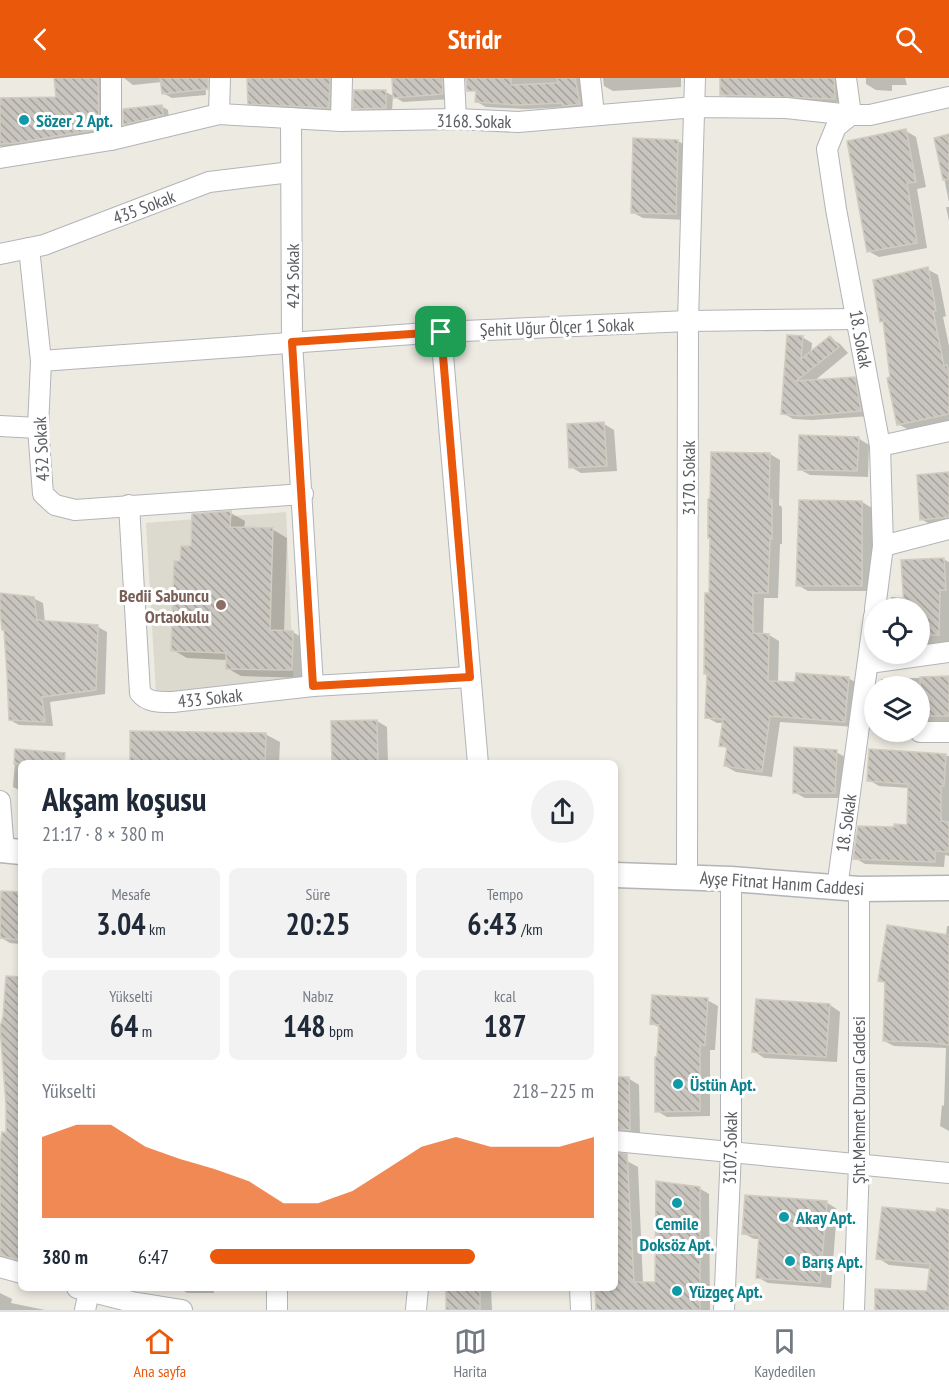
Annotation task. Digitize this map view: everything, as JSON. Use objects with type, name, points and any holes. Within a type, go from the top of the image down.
[{"type":"street","points":[[111,78],[111,140]]},
{"type":"street","points":[[219,114],[220,78]]},
{"type":"street","points":[[341,122],[342,78]]},
{"type":"street","points":[[453,78],[456,119]]},
{"type":"street","points":[[590,78],[594,114]]},
{"type":"street","name":"3170. Sokak","points":[[687,878],[688,321],[695,78]]},
{"type":"street","points":[[846,78],[851,115]]},
{"type":"street","name":"3168. Sokak","points":[[0,158],[111,140],[219,114],[341,122],[456,119],[518,122],[695,107],[786,108],[870,115],[949,98]]},
{"type":"street","name":"18. Sokak","points":[[851,115],[836,127],[827,149],[880,446],[883,546],[876,598]]},
{"type":"street","name":"424 Sokak","points":[[291,118],[292,342],[313,686]]},
{"type":"street","name":"435 Sokak","points":[[0,254],[44,245],[209,182],[291,172]]},
{"type":"street","name":"432 Sokak","points":[[29,248],[41,362],[39,429],[43,494],[54,505],[75,510],[303,494]]},
{"type":"street","name":"Şehit Uğur Ölçer 1 Sokak","points":[[41,362],[441,332],[688,321],[857,319]]},
{"type":"street","points":[[441,332],[478,760]]},
{"type":"street","points":[[0,426],[39,429]]},
{"type":"street","points":[[880,446],[949,431]]},
{"type":"street","name":"433 Sokak","points":[[129,505],[140,693],[144,698],[154,702],[173,702],[313,686],[470,677]]},
{"type":"street","points":[[883,546],[949,529]]},
{"type":"street","points":[[930,655],[949,652]]},
{"type":"street","points":[[930,732],[949,732]]},
{"type":"street","name":"18. Sokak","points":[[848,889],[866,742]]},
{"type":"street","points":[[0,801],[8,851]]},
{"type":"street","name":"Ayşe Fitnat Hanım Caddesi","points":[[618,876],[731,879],[848,889],[949,888]]},
{"type":"street","name":"3107. Sokak","points":[[724,1310],[731,1152],[731,879]]},
{"type":"street","name":"Şht.Mehmet Duran Caddesi","points":[[848,889],[859,1163],[854,1310]]},
{"type":"street","points":[[618,1141],[949,1173]]},
{"type":"street","points":[[0,1267],[18,1272]]},
{"type":"street","points":[[277,1291],[277,1310]]},
{"type":"street","points":[[416,1310],[418,1291]]},
{"type":"street","points":[[580,1291],[581,1310]]},
{"type":"street","points":[[84,1297],[132,1295],[182,1310]]},
{"type":"shaded area","name":"Bedii Sabuncu Ortaokulu","points":[[286,512],[294,688],[156,693],[146,523]]},
{"type":"building","points":[[54,78],[98,78],[99,129],[0,144],[0,98],[56,97]]},
{"type":"building","points":[[160,78],[208,78],[208,89],[162,94]]},
{"type":"building","points":[[247,78],[330,78],[329,108],[248,104]]},
{"type":"building","points":[[392,78],[442,78],[443,94],[393,98]]},
{"type":"building","points":[[466,78],[511,78],[511,85],[558,83],[557,78],[575,78],[580,104],[563,106],[562,103],[517,105],[475,102],[476,91],[467,91]]},
{"type":"building","points":[[720,78],[834,78],[835,99],[720,95]]},
{"type":"building","points":[[354,90],[386,90],[386,108],[353,109]]},
{"type":"building","points":[[162,105],[163,115],[123,125],[123,109]]},
{"type":"building","points":[[906,129],[916,182],[907,183],[917,243],[867,252],[847,141]]},
{"type":"building","points":[[949,134],[949,179],[943,180],[934,138]]},
{"type":"building","points":[[633,138],[678,140],[676,214],[631,213]]},
{"type":"building","points":[[928,267],[936,311],[933,311],[944,366],[947,365],[949,373],[949,414],[897,425],[887,378],[890,377],[883,321],[880,322],[873,280]]},
{"type":"building","points":[[787,335],[803,336],[801,359],[830,336],[839,347],[796,381],[855,377],[861,411],[801,416],[781,414]]},
{"type":"building","points":[[604,422],[607,466],[569,468],[567,424]]},
{"type":"building","points":[[799,435],[859,437],[857,471],[798,470]]},
{"type":"building","points":[[711,452],[770,453],[769,499],[772,500],[772,539],[770,539],[768,593],[753,593],[753,633],[769,634],[768,681],[795,682],[796,673],[849,677],[845,722],[770,716],[762,772],[724,766],[727,747],[719,746],[723,719],[705,718],[707,674],[704,674],[705,593],[709,593],[708,499],[710,499]]},
{"type":"building","points":[[949,472],[949,517],[920,520],[917,475]]},
{"type":"building","points":[[799,500],[862,501],[862,586],[796,586]]},
{"type":"building","points":[[231,511],[230,527],[273,528],[270,630],[293,631],[292,670],[226,669],[226,653],[171,651],[174,561],[180,561],[181,546],[191,546],[192,514]]},
{"type":"building","points":[[944,558],[946,590],[940,590],[939,635],[930,635],[930,598],[903,598],[901,560]]},
{"type":"building","points":[[0,593],[34,597],[37,620],[98,625],[96,690],[42,697],[45,722],[9,720]]},
{"type":"building","points":[[949,676],[949,716],[930,716],[930,677]]},
{"type":"building","points":[[377,720],[378,760],[332,760],[331,721]]},
{"type":"building","points":[[130,731],[266,733],[265,760],[130,760]]},
{"type":"building","points":[[794,747],[837,750],[835,793],[793,793]]},
{"type":"building","points":[[15,749],[65,753],[64,760],[18,760],[18,764],[14,764]]},
{"type":"building","points":[[869,749],[946,754],[944,786],[941,786],[941,821],[949,822],[949,852],[935,851],[935,862],[853,859],[858,826],[907,825],[908,784],[867,781]]},
{"type":"building","points":[[1,891],[18,892],[18,940],[0,938]]},
{"type":"building","points":[[887,925],[949,935],[949,1045],[883,1041],[885,982],[878,981]]},
{"type":"building","points":[[6,976],[18,977],[18,1260],[0,1255],[0,1149],[2,1132],[6,1133],[0,1027],[3,1017]]},
{"type":"building","points":[[652,995],[708,998],[705,1045],[700,1045],[700,1111],[655,1112],[655,1057],[657,1057],[659,1025],[650,1024]]},
{"type":"building","points":[[756,999],[830,1004],[826,1057],[752,1052]]},
{"type":"building","points":[[618,1077],[629,1077],[630,1130],[618,1129]]},
{"type":"building","points":[[618,1153],[627,1154],[634,1282],[655,1282],[656,1181],[700,1187],[700,1310],[596,1310],[595,1291],[618,1291]]},
{"type":"building","points":[[745,1195],[827,1201],[820,1283],[756,1278],[759,1235],[742,1234]]},
{"type":"building","points":[[882,1207],[936,1212],[937,1208],[949,1210],[949,1310],[875,1310],[875,1289],[927,1291],[930,1264],[876,1259]]},
{"type":"building","points":[[446,1291],[480,1291],[480,1310],[446,1310]]},
{"type":"place","name":"Sözer 2 Apt.","points":[[24,120]]},
{"type":"place","name":"Bedii Sabuncu Ortaokulu","points":[[221,605]]},
{"type":"place","name":"Üstün Apt.","points":[[678,1084]]},
{"type":"place","name":"Cemile Doksöz Apt.","points":[[677,1203]]},
{"type":"place","name":"Akay Apt.","points":[[784,1217]]},
{"type":"place","name":"Barış Apt.","points":[[790,1261]]},
{"type":"place","name":"Yüzgeç Apt.","points":[[677,1291]]},
{"type":"route","points":[[441,332],[470,677],[313,686],[292,342],[441,332]]}]
